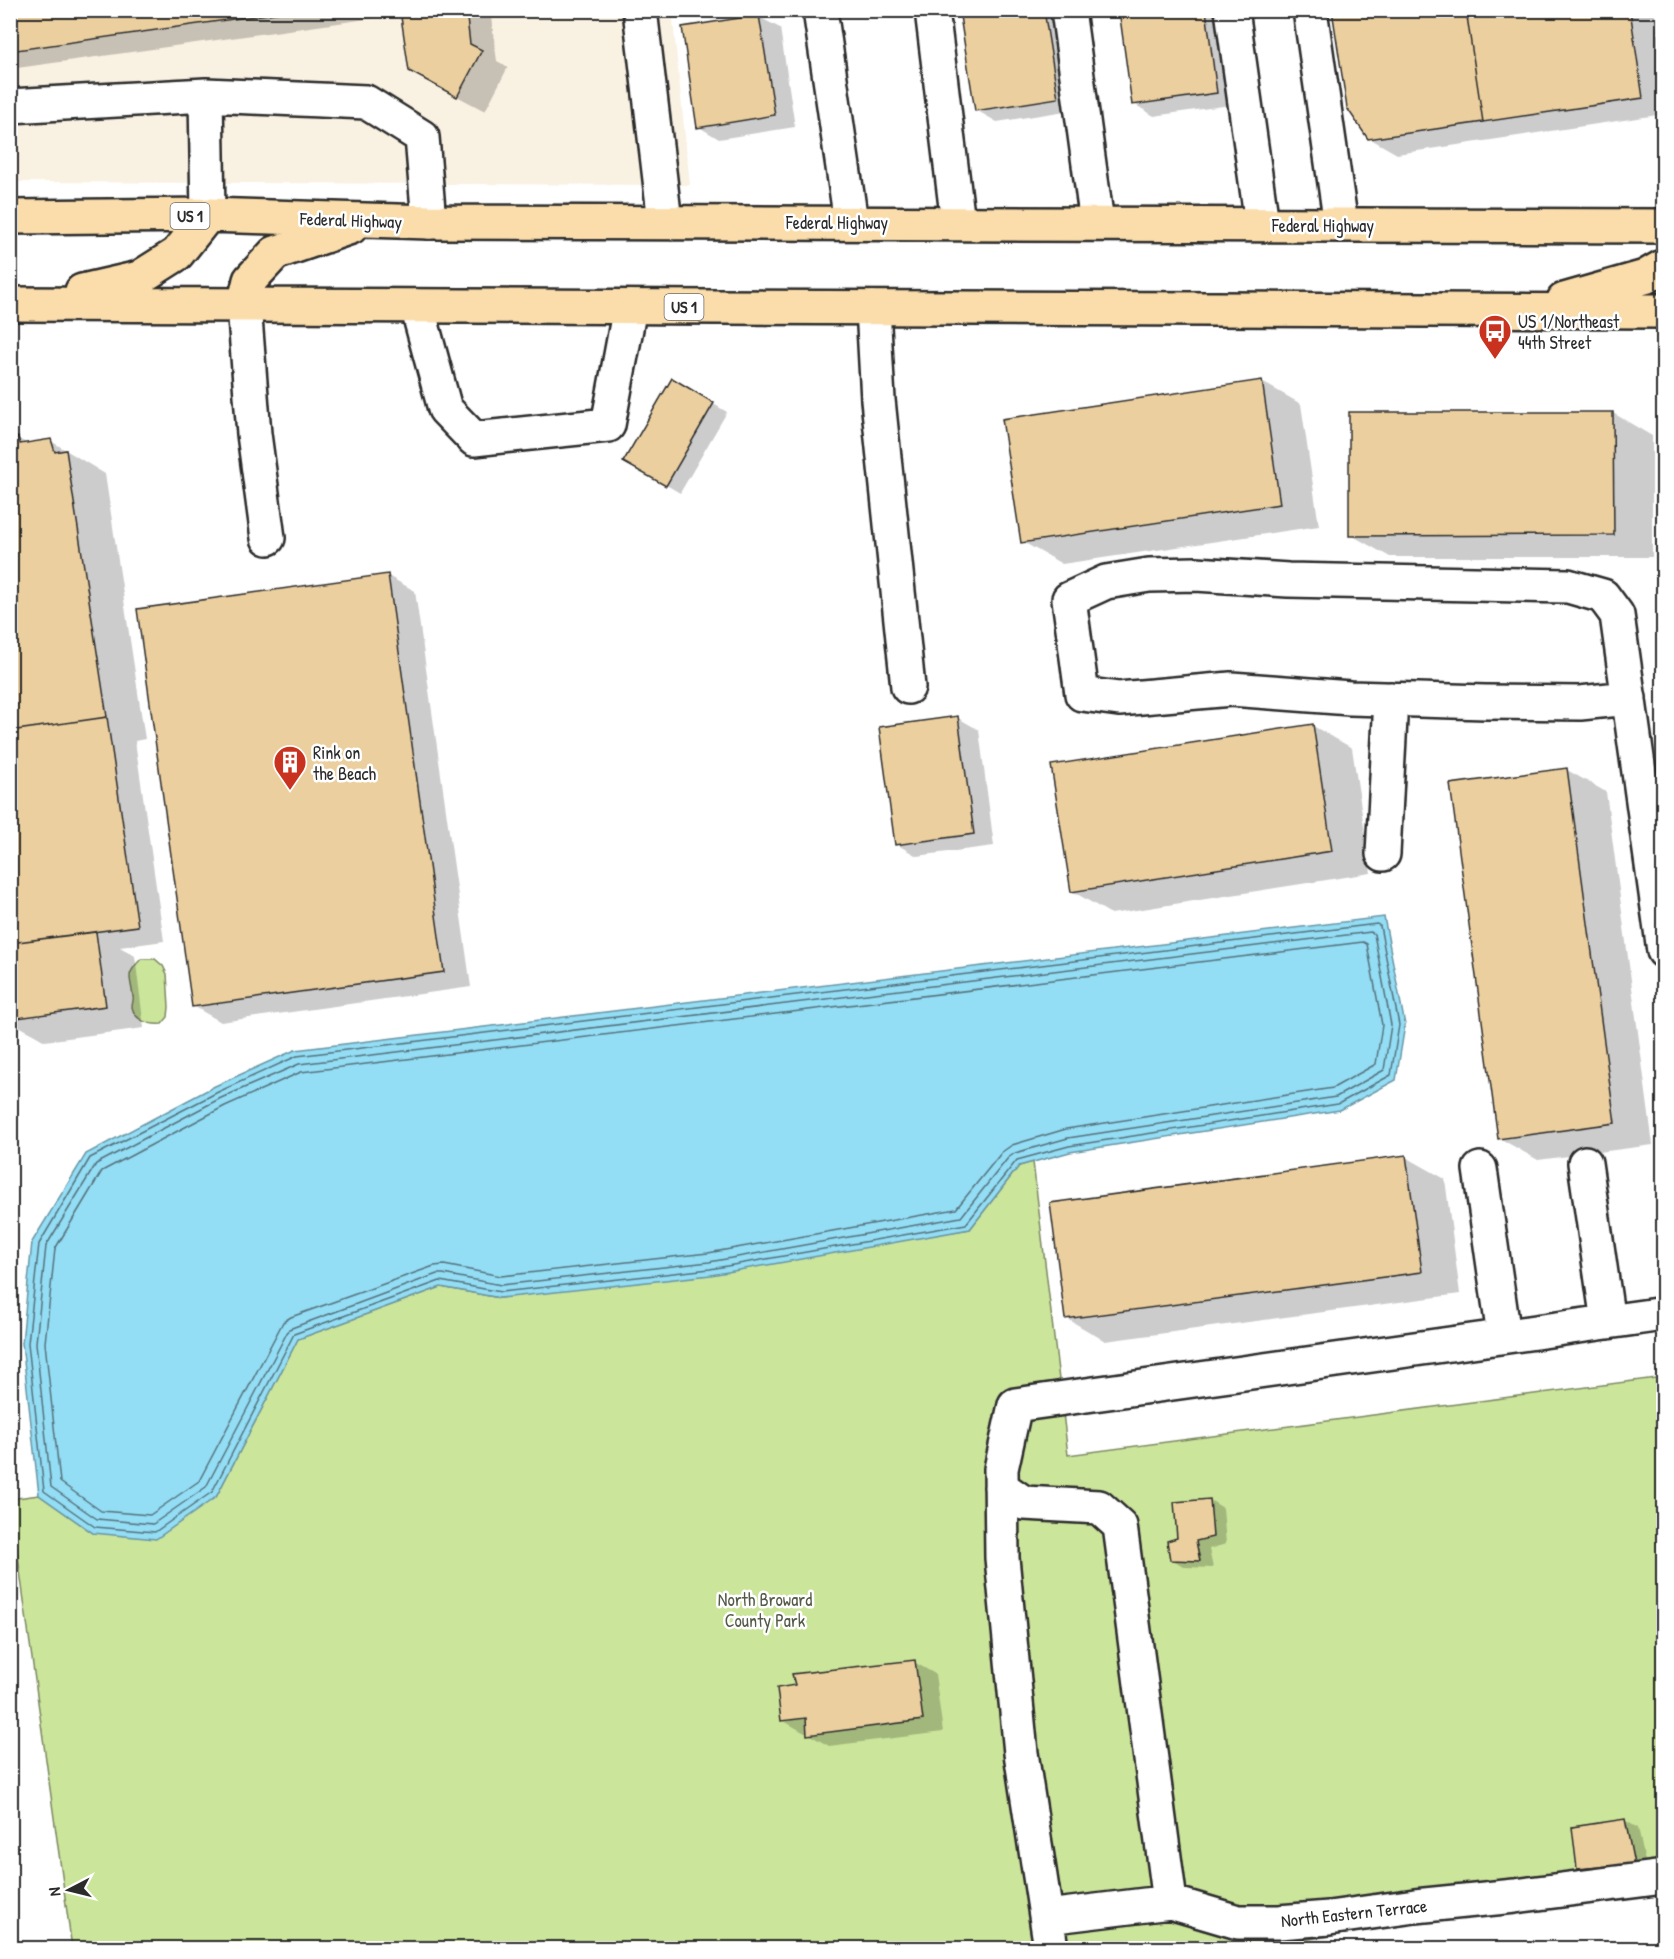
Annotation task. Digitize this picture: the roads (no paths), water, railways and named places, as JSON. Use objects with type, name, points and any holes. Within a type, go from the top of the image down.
[{"type":"main road","name":"Federal Highway","points":[[10,217],[208,215],[429,222],[1664,226]]},
{"type":"main road","points":[[17,304],[139,278],[177,254],[208,215]]},
{"type":"main road","points":[[244,305],[250,280],[275,253],[369,220]]},
{"type":"main road","points":[[1528,310],[1645,276],[1664,266]]},
{"type":"main road","name":"US 1","points":[[17,304],[1664,311]]},
{"type":"street","points":[[640,10],[665,222]]},
{"type":"street","points":[[820,10],[851,222]]},
{"type":"street","points":[[932,10],[958,223]]},
{"type":"street","points":[[1068,10],[1097,223]]},
{"type":"street","points":[[1232,10],[1262,224]]},
{"type":"street","points":[[1311,10],[1341,225]]},
{"type":"street","points":[[206,95],[208,215]]},
{"type":"street","points":[[10,106],[206,95],[366,102],[422,137],[429,222]]},
{"type":"street","points":[[244,305],[254,434],[268,538]]},
{"type":"street","points":[[417,306],[445,408],[474,439],[608,425],[630,307]]},
{"type":"street","points":[[873,308],[878,400],[908,687]]},
{"type":"street","points":[[1629,698],[1580,703],[1391,699],[1231,689],[1119,699],[1082,694],[1069,599],[1106,582],[1149,575],[1196,574],[1288,580],[1568,586],[1603,596],[1617,615],[1629,698],[1650,749],[1664,951]]},
{"type":"street","points":[[1383,854],[1391,699]]},
{"type":"street","points":[[1585,1162],[1608,1322]]},
{"type":"street","points":[[1480,1169],[1504,1336]]},
{"type":"street","points":[[1049,1933],[1022,1753],[1002,1558],[1015,1405],[1664,1314]]},
{"type":"street","points":[[1009,1486],[1099,1507],[1120,1526],[1170,1902]]},
{"type":"street","name":"North Eastern Terrace","points":[[1049,1933],[1170,1902],[1238,1923],[1279,1922],[1329,1918],[1664,1877]]},
{"type":"water","points":[[1384,917],[1405,1025],[1396,1080],[1340,1110],[1070,1152],[1019,1166],[970,1229],[711,1275],[500,1298],[441,1287],[298,1339],[216,1497],[156,1539],[93,1533],[39,1495],[22,1343],[32,1242],[86,1154],[215,1086],[295,1050]]},
{"type":"place","name":"US 1/Northeast 44th Street","points":[[1495,360]]},
{"type":"place","name":"Rink on the Beach","points":[[290,791]]},
{"type":"park label","name":"North Broward County Park","points":[[765,1609]]}]
